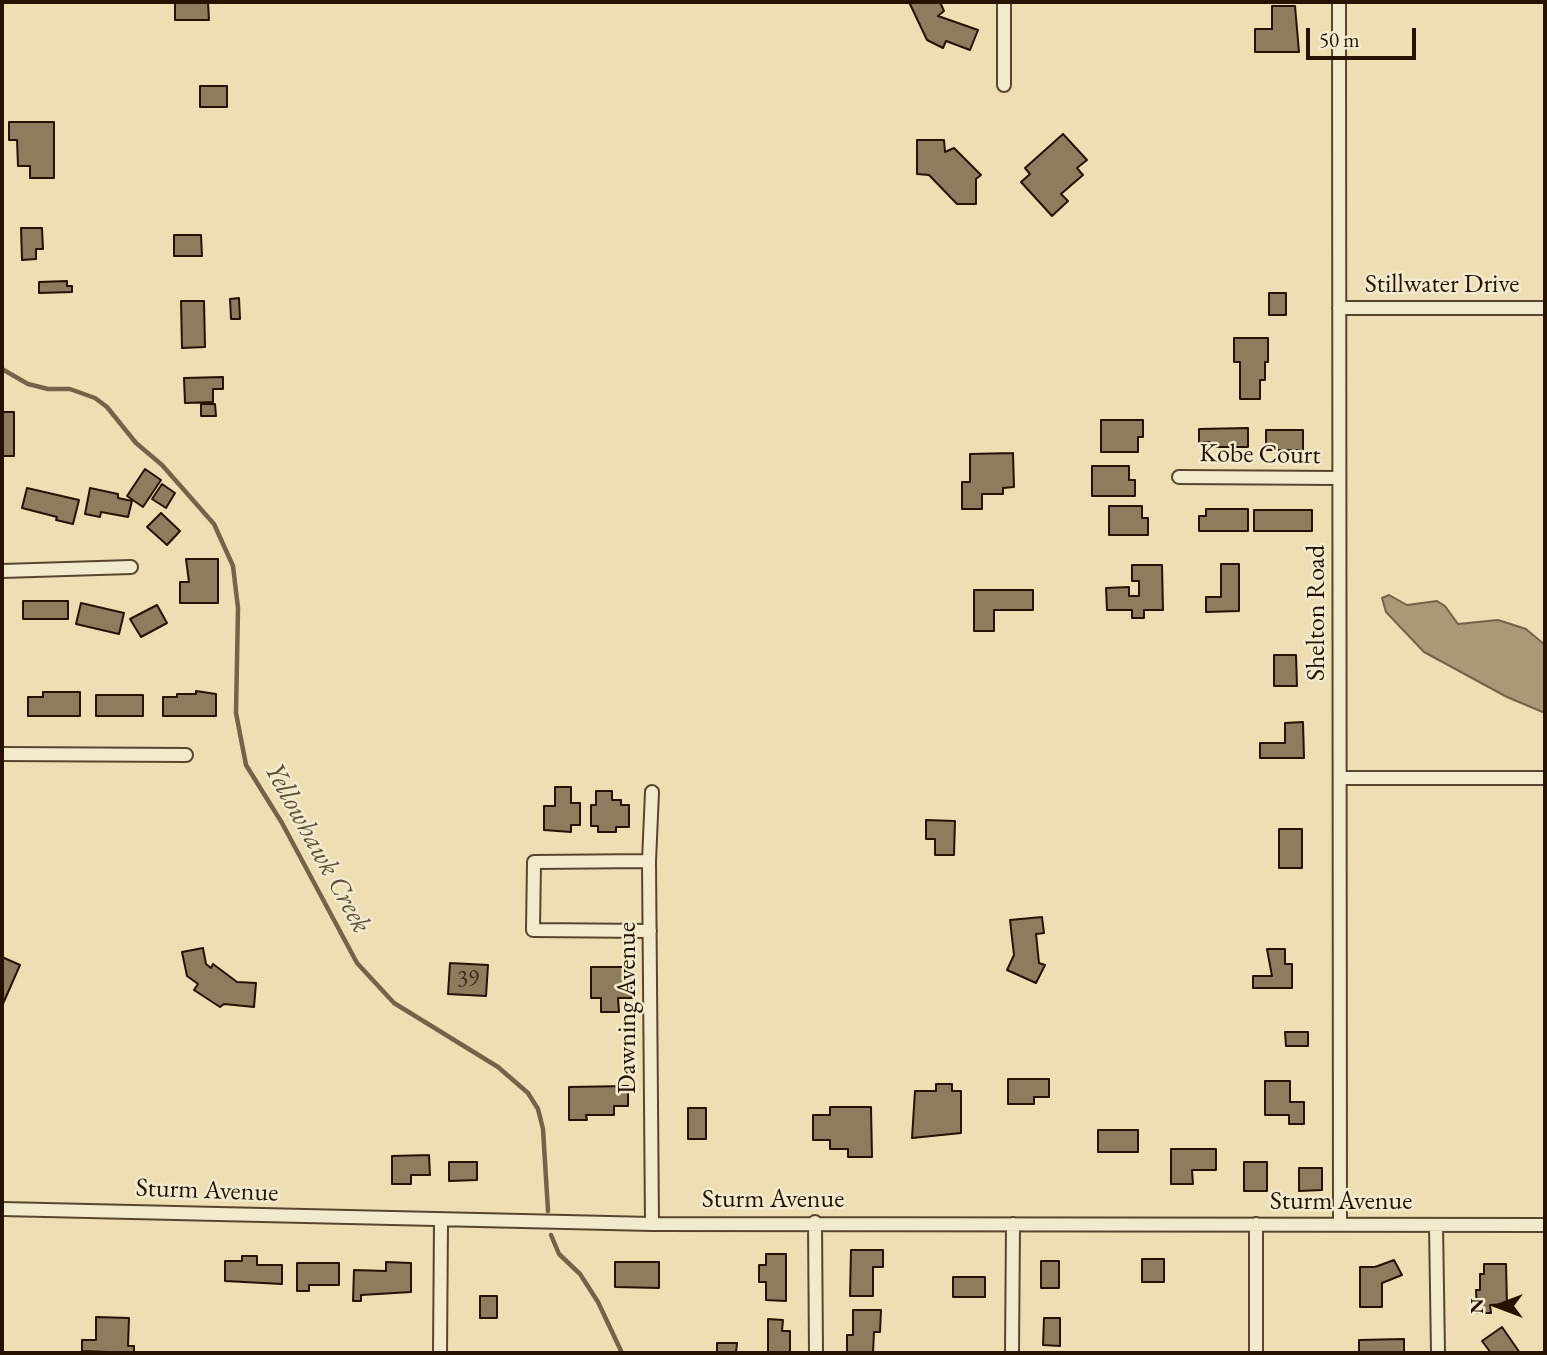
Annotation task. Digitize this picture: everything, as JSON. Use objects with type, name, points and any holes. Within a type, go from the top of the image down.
[{"type":"street","points":[[1004,2],[1004,85]]},
{"type":"street","name":"Shelton Road","points":[[1339,2],[1340,1224]]},
{"type":"street","name":"Stillwater Drive","points":[[1339,308],[1545,308]]},
{"type":"street","name":"Kobe Court","points":[[1179,477],[1339,478]]},
{"type":"street","points":[[2,570],[131,567]]},
{"type":"street","points":[[2,754],[186,754]]},
{"type":"street","points":[[1340,778],[1545,778]]},
{"type":"street","name":"Dawning Avenue","points":[[652,792],[649,861],[652,1224]]},
{"type":"street","points":[[649,861],[534,862],[533,930],[650,931]]},
{"type":"street","name":"Sturm Avenue","points":[[2,1209],[652,1224],[816,1222],[1545,1225]]},
{"type":"street","points":[[440,1353],[441,1221]]},
{"type":"street","points":[[816,1222],[816,1353]]},
{"type":"street","points":[[1012,1353],[1013,1224]]},
{"type":"street","points":[[1256,1224],[1256,1353]]},
{"type":"street","points":[[1436,1226],[1438,1353]]},
{"type":"shaded area","points":[[1389,595],[1407,605],[1437,601],[1445,606],[1458,624],[1498,620],[1526,629],[1545,645],[1545,713],[1507,697],[1424,652],[1386,612],[1382,598]]},
{"type":"building","points":[[175,2],[208,2],[209,20],[175,20]]},
{"type":"building","points":[[909,2],[940,2],[944,11],[938,16],[978,30],[970,50],[946,41],[943,48],[927,40]]},
{"type":"building","points":[[1272,6],[1295,6],[1299,52],[1255,52],[1255,29],[1272,29]]},
{"type":"building","points":[[200,86],[227,86],[227,107],[200,107]]},
{"type":"building","points":[[9,122],[54,122],[54,178],[30,178],[30,166],[18,166],[17,140],[9,140]]},
{"type":"building","points":[[1063,134],[1087,160],[1077,168],[1083,175],[1061,194],[1068,201],[1052,216],[1021,182],[1030,174],[1025,168]]},
{"type":"building","points":[[917,140],[944,140],[945,152],[954,148],[981,175],[976,179],[976,204],[957,204],[929,175],[917,174]]},
{"type":"building","points":[[21,228],[42,228],[43,249],[36,249],[36,259],[22,260]]},
{"type":"building","points":[[174,235],[201,235],[202,256],[174,256]]},
{"type":"building","points":[[67,281],[67,286],[72,286],[72,292],[39,293],[39,282]]},
{"type":"building","points":[[1269,293],[1286,293],[1286,315],[1269,315]]},
{"type":"building","points":[[239,298],[240,319],[231,319],[230,299]]},
{"type":"building","points":[[181,301],[204,301],[205,347],[182,348]]},
{"type":"building","points":[[1234,338],[1268,338],[1268,362],[1265,362],[1265,380],[1260,380],[1260,399],[1240,399],[1240,362],[1234,362]]},
{"type":"building","points":[[223,377],[223,389],[213,389],[213,402],[185,403],[184,378]]},
{"type":"building","points":[[201,404],[215,404],[216,416],[201,416]]},
{"type":"building","points":[[2,412],[14,412],[14,456],[2,456]]},
{"type":"building","points":[[1101,420],[1143,420],[1143,437],[1138,437],[1138,452],[1101,452]]},
{"type":"building","points":[[1248,428],[1248,447],[1210,447],[1210,442],[1199,442],[1199,429]]},
{"type":"building","points":[[1266,430],[1303,430],[1303,450],[1266,450]]},
{"type":"building","points":[[1013,453],[1014,487],[1003,488],[1003,494],[982,494],[982,509],[962,509],[962,482],[970,482],[970,454]]},
{"type":"building","points":[[1092,466],[1129,466],[1129,480],[1135,480],[1135,496],[1092,496]]},
{"type":"building","points":[[145,469],[161,480],[143,507],[127,496]]},
{"type":"building","points":[[162,484],[175,493],[166,508],[152,499]]},
{"type":"building","points":[[27,488],[79,500],[73,524],[22,508]]},
{"type":"building","points":[[90,488],[118,494],[118,498],[132,501],[128,517],[101,512],[100,517],[85,514]]},
{"type":"building","points":[[1109,506],[1142,506],[1142,518],[1148,518],[1148,535],[1109,535]]},
{"type":"building","points":[[1206,509],[1248,509],[1248,531],[1199,531],[1199,516],[1206,516]]},
{"type":"building","points":[[1254,510],[1312,510],[1312,531],[1254,531]]},
{"type":"building","points":[[161,513],[180,531],[167,545],[147,527]]},
{"type":"building","points":[[186,559],[218,559],[218,603],[180,603],[180,582],[189,582]]},
{"type":"building","points":[[1221,564],[1239,564],[1239,611],[1206,612],[1206,597],[1221,597]]},
{"type":"building","points":[[1132,565],[1162,565],[1163,610],[1144,610],[1144,618],[1132,618],[1132,610],[1107,610],[1106,588],[1129,587],[1129,596],[1139,596],[1139,581],[1132,581]]},
{"type":"building","points":[[974,590],[1033,590],[1033,610],[994,610],[994,631],[974,631]]},
{"type":"building","points":[[23,601],[68,601],[68,619],[23,619]]},
{"type":"building","points":[[81,603],[124,613],[119,634],[76,624]]},
{"type":"building","points":[[157,605],[167,623],[141,637],[130,619]]},
{"type":"building","points":[[1274,655],[1296,655],[1297,686],[1274,686]]},
{"type":"building","points":[[196,691],[216,694],[216,716],[163,716],[163,697],[196,694]]},
{"type":"building","points":[[43,692],[80,692],[80,716],[28,716],[28,697],[43,697]]},
{"type":"building","points":[[96,695],[143,695],[143,716],[96,716]]},
{"type":"building","points":[[1303,722],[1304,758],[1260,758],[1260,743],[1285,743],[1285,723]]},
{"type":"building","points":[[555,787],[571,787],[571,803],[580,803],[580,825],[571,825],[571,832],[544,830],[544,806],[555,806]]},
{"type":"building","points":[[596,791],[612,791],[612,800],[621,800],[621,805],[629,805],[629,827],[616,827],[616,832],[598,832],[598,826],[591,826],[591,805],[596,805]]},
{"type":"building","points":[[926,820],[955,821],[954,855],[935,855],[935,839],[926,839]]},
{"type":"building","points":[[1279,829],[1302,829],[1302,868],[1279,868]]},
{"type":"building","points":[[1042,917],[1044,933],[1036,934],[1039,963],[1045,965],[1036,983],[1007,970],[1014,955],[1010,920]]},
{"type":"building","points":[[203,948],[206,964],[211,968],[213,964],[237,982],[256,983],[254,1007],[224,1004],[220,1007],[194,990],[198,984],[187,976],[182,952]]},
{"type":"building","points":[[1267,949],[1285,949],[1285,964],[1292,964],[1292,988],[1253,988],[1253,976],[1272,976]]},
{"type":"building","points":[[2,957],[20,965],[2,1006]]},
{"type":"building","points":[[450,963],[488,965],[486,996],[448,994]]},
{"type":"building","points":[[591,967],[631,967],[632,998],[618,998],[619,1012],[601,1012],[601,998],[591,998]]},
{"type":"building","points":[[1285,1032],[1308,1032],[1308,1046],[1286,1046]]},
{"type":"building","points":[[1008,1079],[1049,1079],[1049,1097],[1034,1097],[1034,1104],[1008,1104]]},
{"type":"building","points":[[1265,1081],[1290,1081],[1290,1102],[1304,1102],[1304,1124],[1289,1124],[1289,1115],[1265,1115]]},
{"type":"building","points":[[936,1084],[952,1084],[952,1091],[961,1091],[961,1133],[912,1138],[915,1091],[936,1091]]},
{"type":"building","points":[[628,1086],[628,1106],[614,1106],[614,1115],[586,1115],[587,1120],[569,1120],[569,1087]]},
{"type":"building","points":[[830,1107],[871,1107],[872,1157],[848,1157],[848,1149],[830,1149],[830,1140],[813,1140],[813,1115],[830,1115]]},
{"type":"building","points":[[688,1108],[706,1108],[706,1139],[688,1139]]},
{"type":"building","points":[[1098,1130],[1138,1130],[1138,1152],[1098,1152]]},
{"type":"building","points":[[1171,1149],[1216,1149],[1216,1170],[1192,1170],[1193,1184],[1171,1184]]},
{"type":"building","points":[[429,1155],[430,1175],[411,1175],[411,1184],[392,1184],[392,1156]]},
{"type":"building","points":[[449,1162],[477,1162],[477,1180],[449,1181]]},
{"type":"building","points":[[1244,1162],[1267,1162],[1267,1191],[1244,1191]]},
{"type":"building","points":[[1299,1168],[1322,1168],[1322,1190],[1299,1191]]},
{"type":"building","points":[[851,1250],[883,1250],[883,1267],[873,1267],[873,1296],[850,1296]]},
{"type":"building","points":[[766,1254],[786,1254],[786,1301],[766,1300],[766,1282],[759,1282],[759,1265],[766,1265]]},
{"type":"building","points":[[242,1256],[257,1256],[257,1265],[282,1265],[282,1284],[225,1281],[225,1261],[242,1261]]},
{"type":"building","points":[[1142,1259],[1164,1259],[1164,1282],[1142,1282]]},
{"type":"building","points":[[1394,1260],[1402,1275],[1382,1283],[1382,1307],[1360,1307],[1360,1267],[1375,1267]]},
{"type":"building","points":[[1041,1261],[1059,1261],[1059,1288],[1041,1288]]},
{"type":"building","points":[[386,1262],[411,1263],[411,1292],[361,1295],[361,1301],[353,1301],[354,1270],[386,1271]]},
{"type":"building","points":[[615,1262],[659,1262],[659,1288],[615,1287]]},
{"type":"building","points":[[297,1263],[339,1263],[339,1285],[309,1285],[309,1291],[297,1291]]},
{"type":"building","points":[[1484,1264],[1506,1264],[1507,1304],[1490,1305],[1491,1313],[1477,1313],[1476,1290],[1480,1290],[1480,1274],[1484,1274]]},
{"type":"building","points":[[953,1277],[985,1277],[985,1297],[953,1297]]},
{"type":"building","points":[[480,1296],[497,1296],[497,1318],[480,1318]]},
{"type":"building","points":[[853,1310],[881,1310],[880,1332],[874,1332],[873,1353],[847,1353],[847,1335],[853,1335]]},
{"type":"building","points":[[96,1317],[129,1318],[128,1346],[134,1346],[134,1353],[82,1351],[82,1340],[96,1340]]},
{"type":"building","points":[[1044,1318],[1060,1318],[1060,1346],[1043,1345]]},
{"type":"building","points":[[768,1319],[783,1320],[782,1331],[790,1331],[790,1353],[768,1353]]},
{"type":"building","points":[[1502,1327],[1520,1353],[1491,1353],[1482,1341]]},
{"type":"building","points":[[1404,1339],[1404,1353],[1359,1353],[1359,1340]]},
{"type":"building","points":[[717,1343],[737,1343],[736,1353],[717,1353]]},
{"type":"waterway","name":"Yellowhawk Creek","points":[[2,369],[28,384],[48,389],[70,389],[95,398],[107,407],[136,443],[162,465],[214,524],[233,566],[238,608],[236,713],[246,765],[282,823],[357,963],[394,1003],[498,1067],[528,1093],[538,1109],[543,1129],[548,1211]]},
{"type":"waterway","name":"Yellowhawk Creek","points":[[551,1235],[559,1254],[580,1274],[598,1302],[622,1353]]}]
